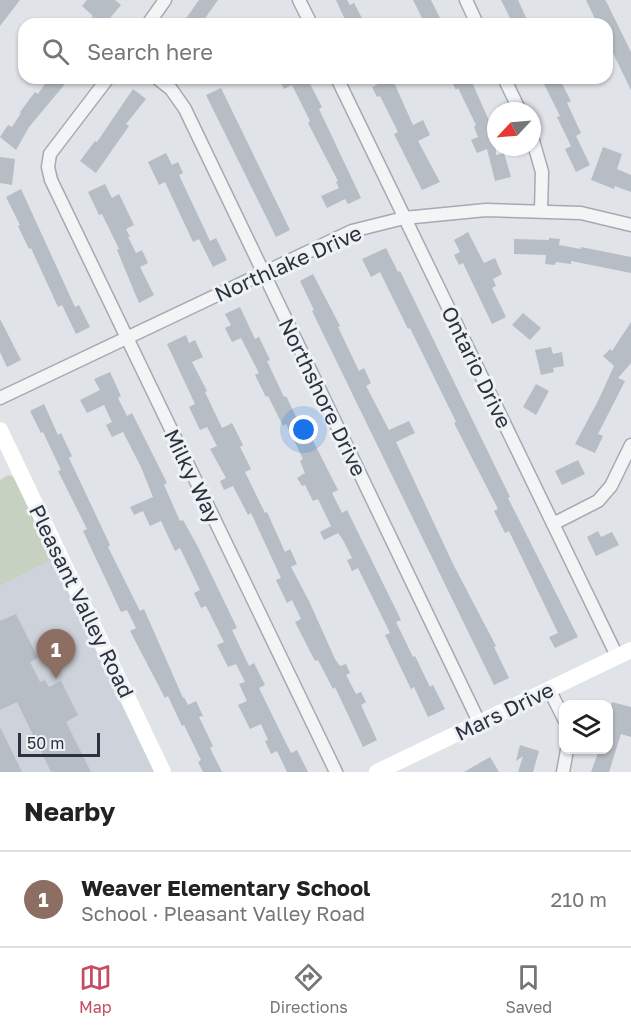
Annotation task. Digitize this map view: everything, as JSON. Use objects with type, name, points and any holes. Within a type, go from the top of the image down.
[{"type":"street","points":[[152,18],[165,0]]},
{"type":"street","points":[[299,0],[308,18]]},
{"type":"street","points":[[466,0],[474,18]]},
{"type":"street","name":"Milky Way","points":[[103,84],[50,154],[48,167],[51,180],[336,772]]},
{"type":"street","name":"Northshore Drive","points":[[165,84],[185,109],[480,722]]},
{"type":"street","name":"Ontario Drive","points":[[340,84],[553,524],[624,653]]},
{"type":"street","points":[[507,84],[515,102]]},
{"type":"street","points":[[538,156],[542,171],[541,212]]},
{"type":"street","name":"Northlake Drive","points":[[0,398],[352,231],[404,218],[486,210],[581,213],[631,225]]},
{"type":"street","name":"Pleasant Valley Road","points":[[0,430],[163,772]]},
{"type":"street","points":[[553,524],[598,501],[611,486],[631,445]]},
{"type":"street","name":"Mars Drive","points":[[377,772],[624,653]]},
{"type":"street","points":[[549,689],[559,709]]},
{"type":"street","points":[[563,772],[566,754]]},
{"type":"shaded area","points":[[55,558],[157,772],[0,772],[0,586]]},
{"type":"green space","points":[[8,475],[14,477],[55,558],[0,586],[0,480]]},
{"type":"building","points":[[0,0],[20,0],[0,26]]},
{"type":"building","points":[[87,0],[115,0],[121,5],[110,18],[92,18],[93,16],[82,6]]},
{"type":"building","points":[[199,0],[218,0],[205,18],[186,18]]},
{"type":"building","points":[[336,0],[347,0],[350,5],[354,3],[362,18],[344,18]]},
{"type":"building","points":[[413,0],[431,0],[440,18],[422,18]]},
{"type":"building","points":[[501,0],[518,0],[526,18],[510,18]]},
{"type":"building","points":[[586,0],[605,0],[631,52],[631,90],[613,53],[613,18],[595,18]]},
{"type":"building","points":[[45,84],[65,84],[29,127],[16,150],[0,137],[8,125],[12,127],[35,92],[38,94]]},
{"type":"building","points":[[282,84],[310,84],[322,107],[319,109],[361,198],[348,204],[345,199],[327,208],[321,196],[339,188],[336,182],[338,181],[308,123],[310,121],[292,85],[284,89]]},
{"type":"building","points":[[378,84],[395,84],[413,125],[423,120],[430,135],[418,141],[440,182],[422,190],[394,134],[398,132],[380,96],[377,97],[372,87]]},
{"type":"building","points":[[453,84],[473,84],[487,116],[487,149],[477,153],[471,140],[478,137],[474,127],[476,125],[458,88],[456,90]]},
{"type":"building","points":[[544,84],[562,84],[571,101],[567,103],[581,133],[576,136],[590,165],[576,172],[565,149],[571,146],[557,117],[560,116]]},
{"type":"building","points":[[221,88],[290,230],[276,237],[206,95]]},
{"type":"building","points":[[133,89],[146,99],[126,124],[129,126],[96,173],[80,161],[95,141],[97,142]]},
{"type":"building","points":[[603,147],[622,154],[617,169],[631,175],[631,192],[615,186],[614,189],[591,180]]},
{"type":"building","points":[[166,153],[172,165],[178,162],[183,173],[179,175],[210,241],[216,238],[227,260],[213,267],[199,239],[193,242],[165,182],[159,185],[148,162]]},
{"type":"building","points":[[489,156],[505,156],[511,177],[495,181]]},
{"type":"building","points":[[0,157],[15,159],[12,185],[0,183]]},
{"type":"building","points":[[105,184],[112,198],[119,194],[134,225],[126,229],[130,237],[128,237],[136,253],[142,250],[148,263],[140,267],[154,295],[139,303],[117,250],[119,249],[88,192]]},
{"type":"building","points":[[21,189],[75,307],[79,305],[90,327],[76,334],[62,305],[58,307],[6,197]]},
{"type":"building","points":[[468,232],[484,263],[495,258],[502,274],[493,279],[496,286],[492,288],[506,317],[492,324],[463,263],[459,265],[454,255],[460,252],[454,240]]},
{"type":"building","points":[[549,238],[560,239],[559,245],[631,257],[631,273],[571,261],[571,264],[556,262],[555,265],[545,264],[546,255],[514,254],[514,239],[549,240]]},
{"type":"building","points":[[386,248],[398,272],[400,271],[510,497],[508,498],[578,637],[555,648],[549,637],[558,633],[509,531],[505,533],[494,511],[498,509],[454,423],[456,422],[410,328],[408,329],[380,272],[371,277],[362,259]]},
{"type":"building","points":[[313,274],[340,326],[338,327],[359,371],[364,368],[371,383],[366,386],[389,430],[409,421],[415,433],[396,442],[454,566],[496,646],[494,647],[509,678],[494,685],[312,311],[314,310],[300,281]]},
{"type":"building","points":[[240,307],[255,339],[259,337],[270,360],[267,361],[284,397],[286,396],[300,425],[304,423],[338,490],[332,493],[342,513],[347,510],[401,620],[396,622],[413,657],[415,656],[430,687],[433,685],[445,709],[428,717],[414,687],[411,689],[385,635],[390,633],[358,568],[352,571],[347,560],[352,558],[343,540],[338,533],[324,540],[320,532],[331,526],[318,499],[313,501],[305,485],[302,486],[297,478],[305,473],[300,461],[303,459],[286,424],[283,426],[268,396],[266,397],[255,375],[259,373],[241,338],[232,342],[225,328],[231,325],[225,314]]},
{"type":"building","points":[[523,313],[541,328],[530,340],[512,325]]},
{"type":"building","points":[[0,319],[21,360],[7,367],[0,352]]},
{"type":"building","points":[[631,322],[631,363],[618,378],[625,381],[598,434],[603,436],[595,453],[575,444],[614,366],[603,356],[610,349],[612,351]]},
{"type":"building","points":[[186,335],[189,343],[195,340],[203,357],[192,362],[207,391],[205,392],[222,428],[232,423],[243,445],[240,447],[251,469],[245,472],[285,552],[290,549],[297,564],[291,567],[335,659],[340,666],[346,664],[350,673],[346,675],[356,694],[361,692],[366,702],[361,705],[377,740],[363,747],[335,687],[333,689],[318,660],[315,661],[295,622],[301,619],[292,600],[287,603],[276,580],[281,578],[251,513],[248,515],[233,486],[224,490],[220,481],[226,478],[210,449],[217,446],[207,427],[200,430],[189,407],[195,404],[167,344]]},
{"type":"building","points":[[551,347],[553,354],[562,352],[564,366],[553,368],[554,372],[541,375],[535,350]]},
{"type":"building","points":[[110,372],[121,396],[118,398],[127,416],[132,413],[167,483],[164,485],[180,521],[183,520],[198,547],[237,628],[232,630],[249,666],[254,663],[265,685],[259,688],[276,723],[291,753],[297,750],[308,772],[287,772],[277,751],[271,754],[261,724],[250,729],[238,705],[247,701],[239,684],[245,682],[236,664],[228,667],[217,645],[224,642],[206,606],[201,608],[194,593],[200,590],[180,548],[175,551],[161,521],[150,526],[143,511],[134,515],[130,507],[153,497],[141,467],[123,432],[112,437],[106,425],[112,422],[104,405],[87,413],[80,400],[100,390],[94,379]]},
{"type":"building","points":[[536,384],[549,391],[536,415],[523,407]]},
{"type":"building","points":[[44,404],[58,435],[61,433],[72,456],[69,458],[110,545],[108,547],[140,611],[144,609],[183,698],[188,705],[196,701],[203,716],[199,717],[213,746],[210,748],[222,772],[203,772],[198,762],[201,760],[184,725],[182,726],[168,696],[165,698],[130,631],[136,628],[127,610],[121,612],[83,531],[87,529],[58,471],[61,470],[30,411]]},
{"type":"building","points":[[578,460],[585,474],[562,485],[555,471]]},
{"type":"building","points":[[598,531],[601,537],[612,532],[619,545],[596,556],[587,537]]},
{"type":"building","points":[[16,614],[38,658],[30,662],[40,682],[45,680],[49,687],[61,681],[78,715],[66,722],[91,772],[51,772],[17,702],[0,710],[0,621]]},
{"type":"building","points":[[613,702],[631,707],[631,737],[621,734],[609,772],[591,772],[598,754],[613,754]]},
{"type":"building","points":[[0,727],[22,772],[0,772]]},
{"type":"building","points":[[520,745],[539,751],[533,772],[518,772],[523,756],[516,761]]},
{"type":"building","points":[[490,757],[499,772],[464,772]]},
{"type":"place","name":"Weaver Elementary School","points":[[56,679]]}]
